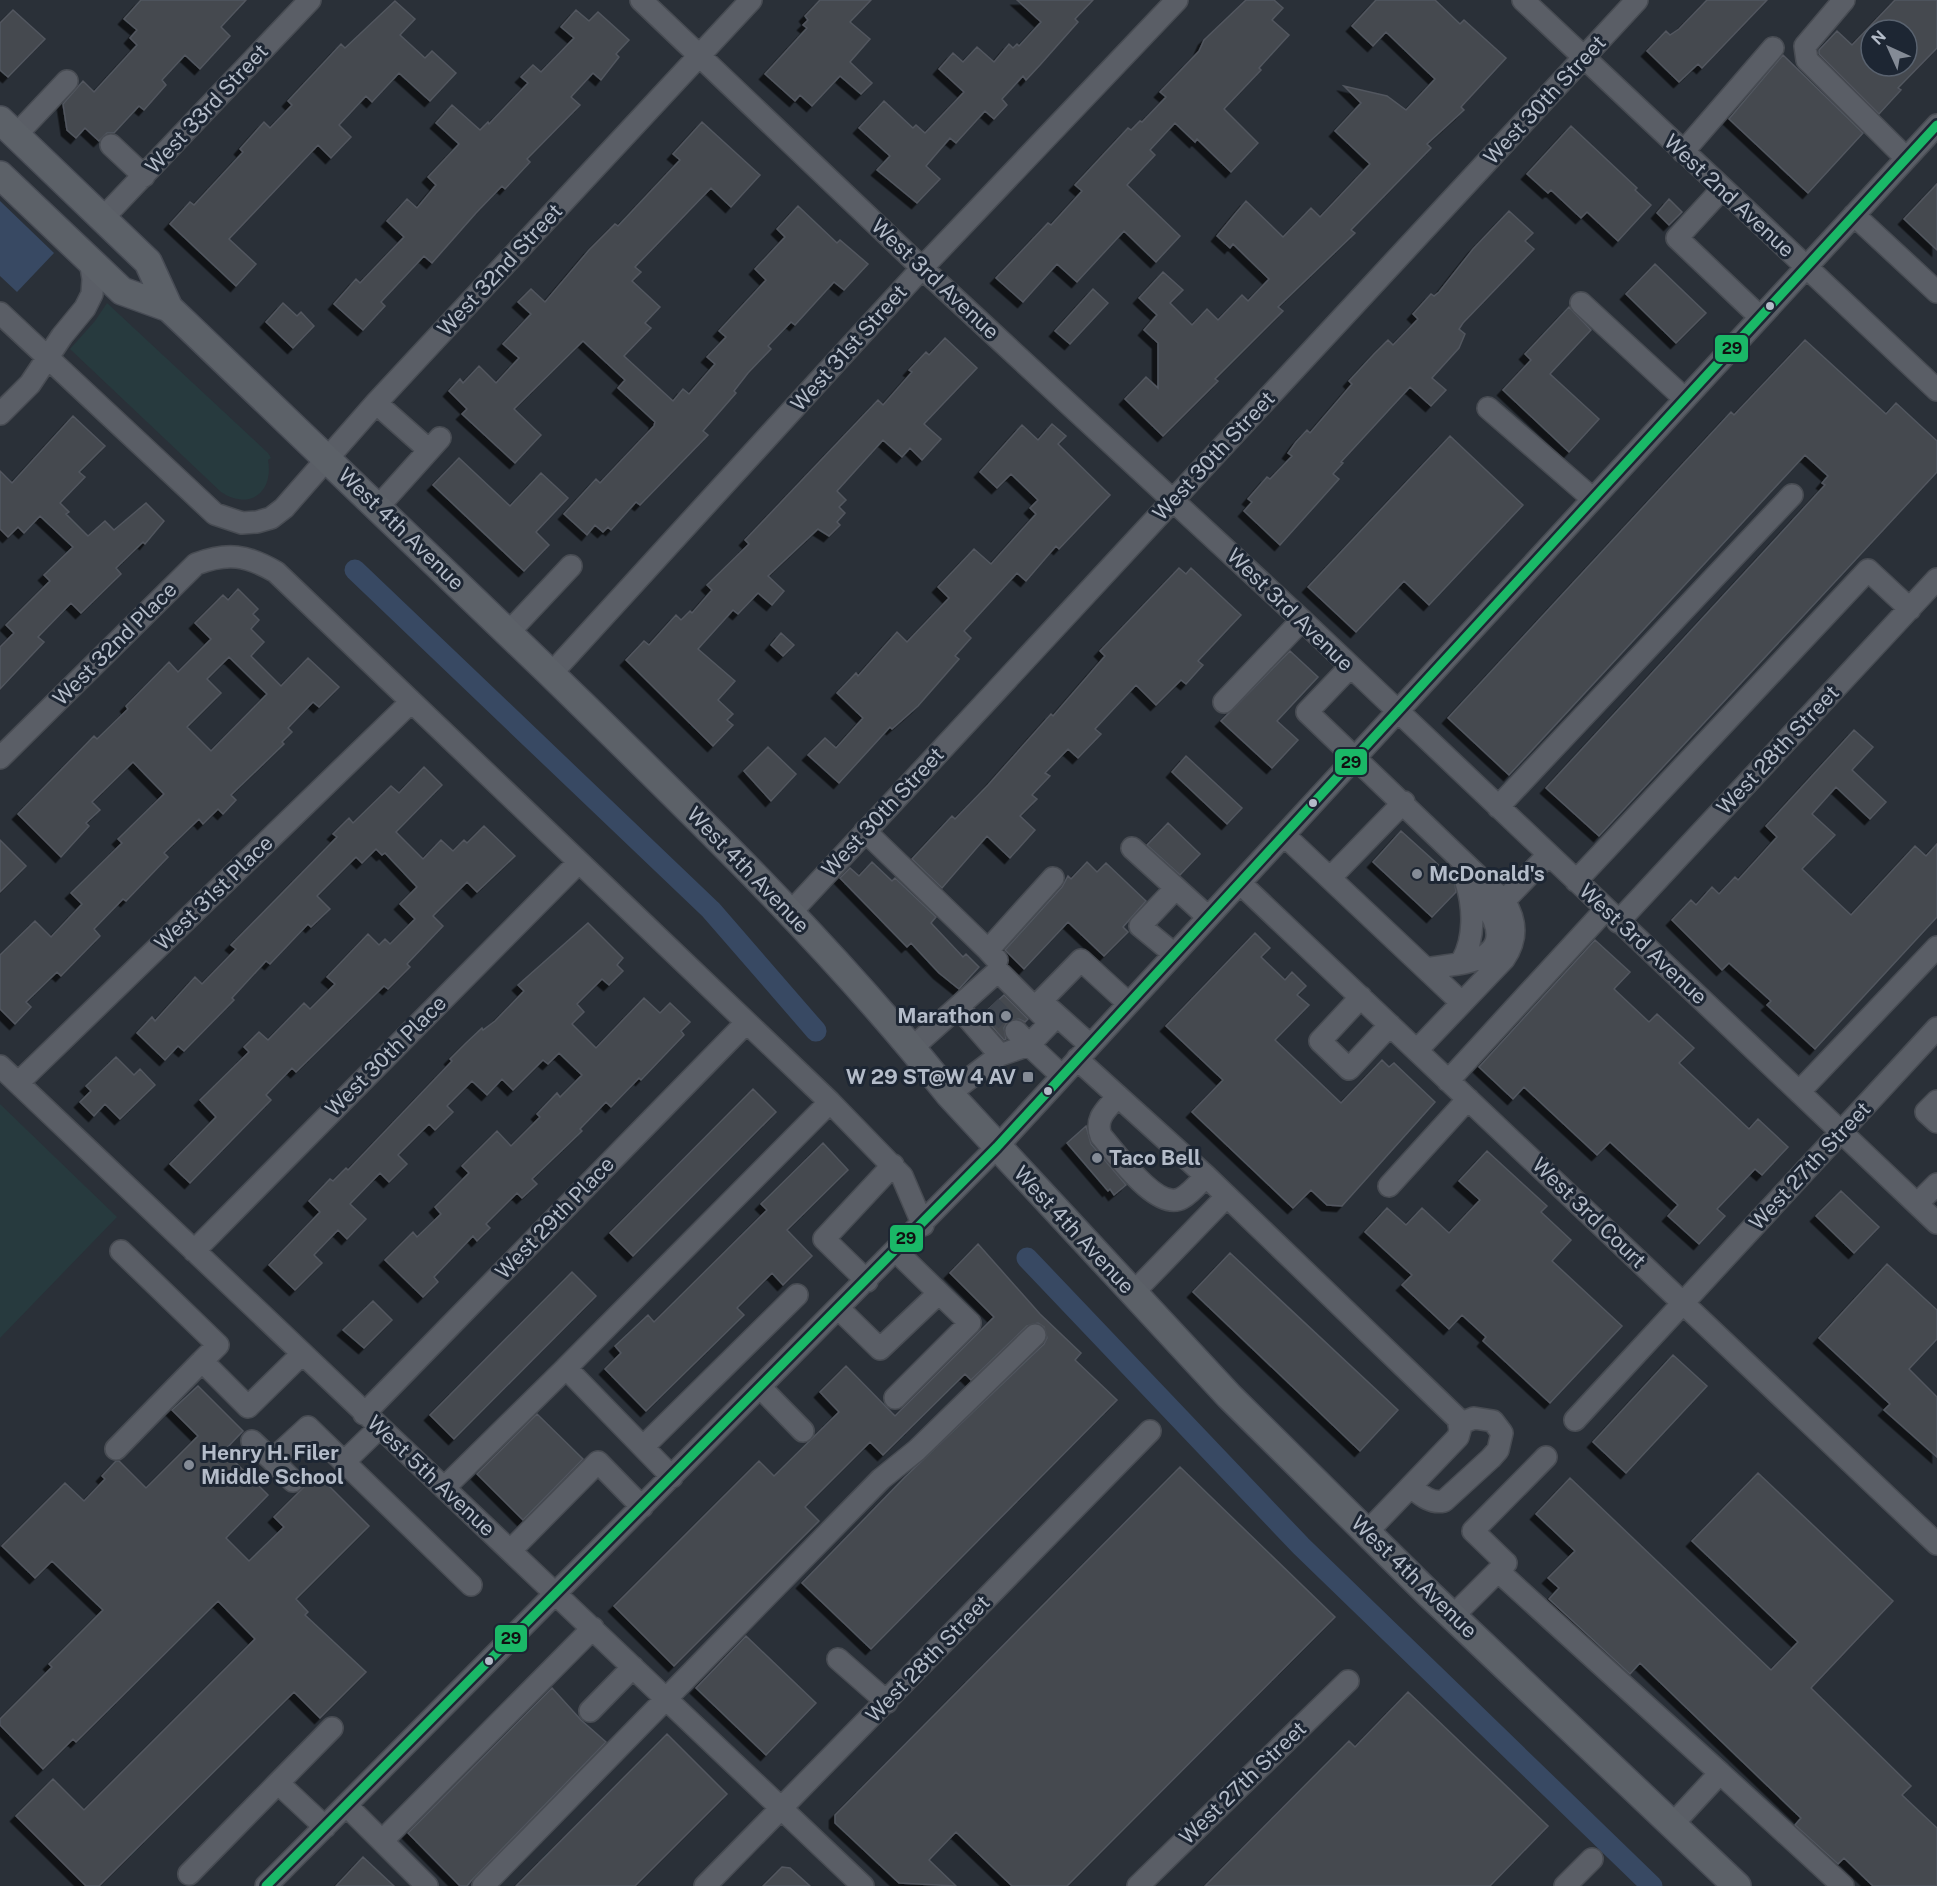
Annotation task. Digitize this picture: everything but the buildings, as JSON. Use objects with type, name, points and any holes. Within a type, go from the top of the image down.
[{"type":"main road","name":"West 4th Avenue","points":[[8,127],[148,262],[169,308],[551,674],[791,912],[912,1048],[949,1094],[1229,1396],[1453,1616],[1737,1886]]},
{"type":"main road","name":"West 4th Avenue","points":[[0,175],[122,291],[169,308]]},
{"type":"street","name":"West 33rd Street","points":[[104,218],[310,0]]},
{"type":"street","name":"West 3rd Avenue","points":[[641,0],[922,268],[1302,620],[1937,1223]]},
{"type":"street","name":"West 32nd Street","points":[[48,358],[215,514],[242,524],[271,518],[284,508],[376,403],[751,0]]},
{"type":"street","name":"West 31st Street","points":[[551,674],[922,268],[1177,0]]},
{"type":"street","name":"West 2nd Avenue","points":[[1523,0],[1806,267],[1934,381]]},
{"type":"street","name":"West 30th Street","points":[[791,912],[1637,0]]},
{"type":"street","points":[[1844,0],[1805,46],[1807,60],[1906,158]]},
{"type":"street","points":[[1683,152],[1773,48]]},
{"type":"street","points":[[8,127],[67,81]]},
{"type":"street","points":[[266,1886],[923,1225],[1357,757],[1937,125]]},
{"type":"street","points":[[111,145],[144,176]]},
{"type":"street","points":[[1722,189],[1677,237],[1760,317]]},
{"type":"street","points":[[1854,215],[1937,292]]},
{"type":"street","points":[[0,414],[30,384],[85,308],[92,294],[93,279],[90,260]]},
{"type":"street","points":[[1581,303],[1684,399]]},
{"type":"street","points":[[0,313],[48,358]]},
{"type":"street","points":[[376,403],[434,444],[378,507]]},
{"type":"street","points":[[1488,408],[1593,499]]},
{"type":"street","points":[[1498,807],[1792,495]]},
{"type":"street","name":"West 32nd Place","points":[[0,758],[196,564],[218,555],[258,562],[276,572],[410,703]]},
{"type":"street","points":[[508,633],[571,566]]},
{"type":"street","points":[[1576,881],[1868,570],[1910,609]]},
{"type":"street","name":"West 28th Street","points":[[1448,1081],[1910,609],[1933,591]]},
{"type":"street","points":[[1224,702],[1302,620]]},
{"type":"street","points":[[1350,667],[1307,712],[1404,802],[1504,901],[1511,911],[1515,928],[1512,947],[1495,969],[1417,1050]]},
{"type":"street","points":[[410,703],[830,1102],[893,1165],[907,1183],[923,1225]]},
{"type":"street","name":"West 31st Place","points":[[18,1083],[410,703]]},
{"type":"street","points":[[1330,878],[1404,802]]},
{"type":"street","points":[[1404,802],[1414,832],[1466,882],[1472,902],[1469,948],[1462,961],[1426,969]]},
{"type":"street","points":[[865,831],[1041,1001],[1118,1096],[1206,1176],[1453,1414],[1460,1424],[1458,1437],[1367,1532]]},
{"type":"street","points":[[1284,835],[1461,1002]]},
{"type":"street","points":[[1132,848],[1208,917]]},
{"type":"street","points":[[1504,901],[1548,855]]},
{"type":"street","name":"West 30th Place","points":[[194,1251],[579,862]]},
{"type":"street","points":[[988,950],[1053,878]]},
{"type":"street","name":"West 3rd Court","points":[[1240,883],[1937,1544]]},
{"type":"street","points":[[1174,954],[1140,926],[1176,888]]},
{"type":"street","points":[[1799,1092],[1937,947]]},
{"type":"street","points":[[1041,1001],[1081,960],[1128,1003]]},
{"type":"street","points":[[912,1048],[959,1008],[984,999],[998,971],[1050,1023],[1022,1038],[949,1094]]},
{"type":"street","points":[[1361,997],[1320,1041],[1349,1069],[1390,1025]]},
{"type":"street","points":[[959,1008],[1000,1055]]},
{"type":"street","name":"West 29th Place","points":[[344,1462],[372,1421],[746,1023]]},
{"type":"street","name":"West 27th Street","points":[[1575,1420],[1937,1028]]},
{"type":"street","points":[[1022,1038],[1062,1076]]},
{"type":"street","name":"West 5th Avenue","points":[[0,1066],[863,1886]]},
{"type":"street","points":[[1118,1096],[1100,1117],[1098,1130],[1153,1193],[1171,1201],[1181,1199],[1206,1176]]},
{"type":"street","points":[[1389,1186],[1468,1099]]},
{"type":"street","points":[[1937,1101],[1926,1112],[1937,1122]]},
{"type":"street","points":[[444,1488],[830,1102]]},
{"type":"street","points":[[867,1281],[824,1239],[893,1165]]},
{"type":"street","points":[[1917,1204],[1937,1184]]},
{"type":"street","points":[[1133,1293],[1226,1197]]},
{"type":"street","points":[[116,1449],[218,1345],[121,1251]]},
{"type":"street","points":[[895,1398],[970,1323],[896,1251]]},
{"type":"street","points":[[839,1309],[880,1349],[939,1293]]},
{"type":"street","points":[[643,1447],[797,1295]]},
{"type":"street","points":[[483,1886],[881,1479],[917,1450],[1035,1335]]},
{"type":"street","points":[[202,1361],[248,1407],[302,1354]]},
{"type":"street","points":[[566,1368],[672,1477]]},
{"type":"street","points":[[761,1388],[803,1431]]},
{"type":"street","points":[[1411,1487],[1425,1498],[1437,1503],[1444,1501],[1498,1450],[1502,1433],[1493,1421],[1474,1418],[1460,1424]]},
{"type":"street","points":[[272,1460],[308,1427],[471,1585]]},
{"type":"street","name":"West 28th Street","points":[[705,1886],[1150,1431]]},
{"type":"street","points":[[252,1441],[293,1481]]},
{"type":"street","points":[[1453,1616],[1506,1563],[1473,1531],[1546,1457]]},
{"type":"street","points":[[511,1550],[598,1462],[642,1507]]},
{"type":"street","points":[[1498,1571],[1843,1886]]},
{"type":"street","points":[[382,1841],[594,1628]]},
{"type":"street","points":[[838,1659],[886,1702]]},
{"type":"street","points":[[590,1711],[633,1667]]},
{"type":"street","name":"West 27th Street","points":[[1138,1886],[1347,1681]]},
{"type":"street","points":[[189,1874],[332,1728]]},
{"type":"street","points":[[1672,1825],[1720,1773]]},
{"type":"street","points":[[279,1783],[324,1827]]},
{"type":"street","points":[[346,1805],[427,1886]]},
{"type":"street","points":[[1565,1886],[1592,1859]]},
{"type":"green space","points":[[107,303],[268,453],[271,458],[268,460],[267,481],[258,495],[241,500],[221,492],[70,349],[95,321]]},
{"type":"green space","points":[[0,1104],[117,1217],[0,1338]]},
{"type":"water","points":[[0,201],[54,253],[17,292],[0,276]]},
{"type":"waterway","points":[[355,570],[711,910],[816,1031]]},
{"type":"waterway","points":[[1027,1258],[1301,1546],[1652,1886]]},
{"type":"tunnel","points":[[991,1006],[1016,1031]]},
{"type":"transit line","name":"29","points":[[266,1886],[997,1147],[1937,125]]},
{"type":"place","name":"McDonald's","points":[[1417,874]]},
{"type":"place","name":"Marathon","points":[[1006,1016]]},
{"type":"place","name":"W 29 ST@W 4 AV","points":[[1028,1077]]},
{"type":"place","name":"Taco Bell","points":[[1097,1158]]},
{"type":"place","name":"Henry H. Filer Middle School","points":[[189,1465]]}]
